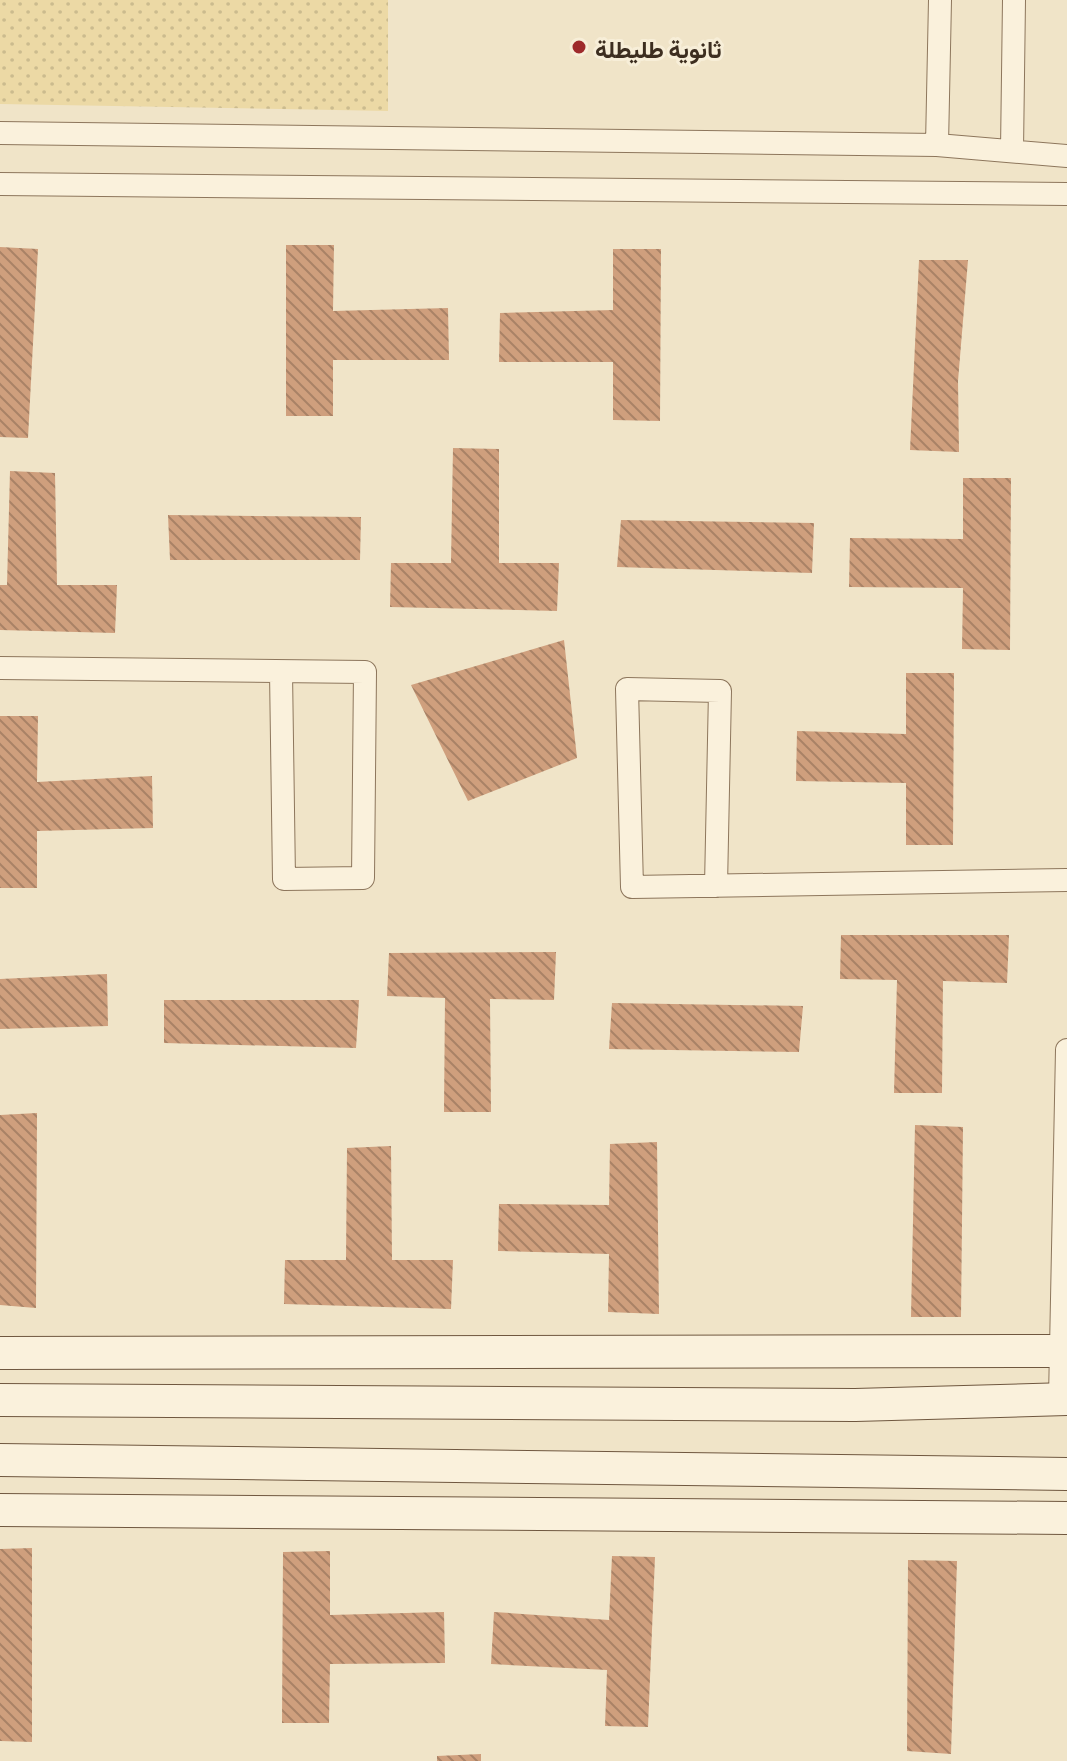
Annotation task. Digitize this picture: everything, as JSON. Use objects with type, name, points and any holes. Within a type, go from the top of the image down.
[{"type":"main road","points":[[0,1353],[1064,1351]]},
{"type":"main road","points":[[0,1400],[855,1405],[1063,1399]]},
{"type":"main road","points":[[0,1460],[1067,1474]]},
{"type":"main road","points":[[0,1510],[1067,1518]]},
{"type":"street","points":[[937,145],[940,0]]},
{"type":"street","points":[[1012,150],[1014,0]]},
{"type":"street","points":[[0,133],[937,145],[1067,156]]},
{"type":"street","points":[[0,184],[1067,194]]},
{"type":"street","points":[[0,668],[365,672],[363,878],[284,879],[281,672]]},
{"type":"street","points":[[716,886],[720,691],[627,689],[632,887],[716,886],[1067,880]]},
{"type":"street","points":[[1063,1399],[1067,1050]]},
{"type":"sand","points":[[0,0],[388,0],[388,111],[0,104]]},
{"type":"building","points":[[286,245],[334,245],[333,311],[448,308],[449,360],[333,360],[333,416],[286,416]]},
{"type":"building","points":[[0,247],[38,249],[28,438],[0,437]]},
{"type":"building","points":[[613,249],[661,249],[660,421],[613,420],[613,362],[499,362],[500,313],[613,310]]},
{"type":"building","points":[[919,260],[968,260],[958,381],[959,452],[910,450]]},
{"type":"building","points":[[453,448],[499,449],[499,563],[559,563],[557,611],[390,607],[391,563],[451,563]]},
{"type":"building","points":[[10,471],[55,473],[57,585],[117,585],[115,633],[0,630],[0,585],[7,585]]},
{"type":"building","points":[[963,478],[1011,478],[1010,650],[962,649],[963,588],[849,587],[850,538],[963,539]]},
{"type":"building","points":[[168,515],[361,517],[360,560],[170,560]]},
{"type":"building","points":[[621,520],[814,523],[812,573],[617,567]]},
{"type":"building","points":[[564,640],[577,758],[468,801],[411,685]]},
{"type":"building","points":[[906,673],[954,673],[953,845],[906,845],[906,783],[796,781],[797,731],[906,734]]},
{"type":"building","points":[[0,716],[38,716],[37,782],[152,776],[153,828],[37,831],[37,888],[0,888]]},
{"type":"building","points":[[841,935],[1009,935],[1007,983],[943,981],[942,1093],[894,1093],[897,980],[840,979]]},
{"type":"building","points":[[556,952],[554,1000],[490,999],[491,1112],[444,1112],[445,998],[387,996],[389,953]]},
{"type":"building","points":[[107,974],[108,1026],[0,1029],[0,979]]},
{"type":"building","points":[[164,1000],[359,1000],[356,1048],[164,1043]]},
{"type":"building","points":[[612,1003],[803,1006],[799,1052],[609,1049]]},
{"type":"building","points":[[37,1113],[36,1308],[0,1305],[0,1115]]},
{"type":"building","points":[[915,1125],[963,1127],[961,1317],[911,1317]]},
{"type":"building","points":[[657,1142],[659,1314],[608,1312],[609,1254],[498,1251],[499,1204],[609,1205],[610,1144]]},
{"type":"building","points":[[391,1146],[392,1260],[453,1260],[451,1309],[284,1304],[285,1260],[346,1260],[347,1148]]},
{"type":"building","points":[[32,1548],[32,1742],[0,1741],[0,1549]]},
{"type":"building","points":[[330,1551],[330,1615],[444,1612],[445,1663],[330,1664],[329,1723],[282,1723],[283,1552]]},
{"type":"building","points":[[612,1556],[655,1557],[648,1727],[605,1726],[607,1670],[491,1664],[494,1612],[609,1620]]},
{"type":"building","points":[[908,1560],[957,1561],[951,1754],[907,1751]]},
{"type":"building","points":[[481,1754],[481,1761],[437,1761],[437,1756]]},
{"type":"place","name":"ثانوية طليطلة","points":[[579,47]]}]
